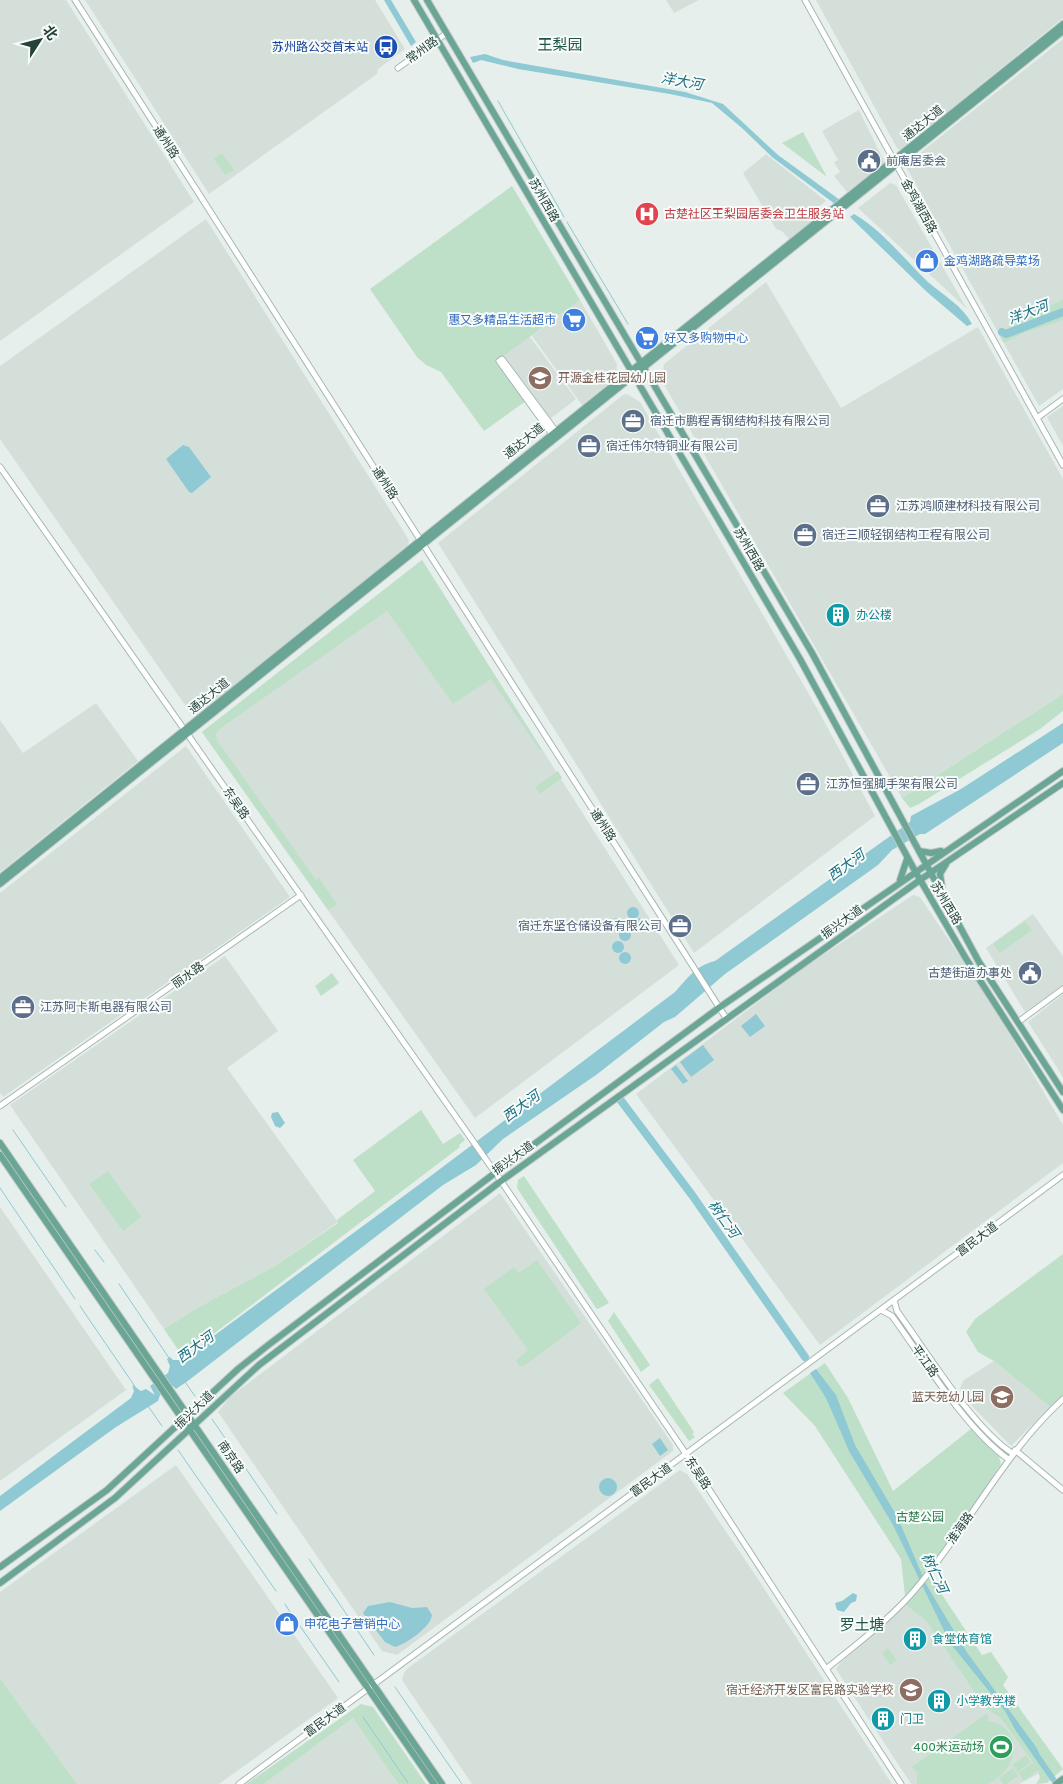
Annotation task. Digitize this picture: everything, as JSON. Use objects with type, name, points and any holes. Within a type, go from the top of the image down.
[{"type":"main road","name":"苏州西路","points":[[414,0],[800,659],[889,825],[965,957],[1063,1110]]},
{"type":"main road","name":"苏州西路","points":[[427,0],[812,653],[979,962],[1063,1092]]},
{"type":"main road","name":"通达大道","points":[[895,164],[1063,24]]},
{"type":"main road","name":"通达大道","points":[[422,542],[558,438],[635,376],[643,365],[1063,31]]},
{"type":"main road","name":"通达大道","points":[[0,884],[422,542],[631,369],[643,365]]},
{"type":"main road","name":"通达大道","points":[[0,878],[186,732]]},
{"type":"main road","name":"振兴大道","points":[[0,1567],[106,1490],[267,1346],[495,1172],[720,1007],[899,882],[1063,771]]},
{"type":"main road","name":"振兴大道","points":[[0,1583],[115,1498],[259,1365],[501,1181],[931,872],[1063,783]]},
{"type":"main road","points":[[918,849],[937,853],[951,847]]},
{"type":"main road","points":[[899,882],[906,868],[906,855]]},
{"type":"main road","points":[[944,896],[940,874],[943,867],[953,858]]},
{"type":"main road","points":[[908,889],[919,888],[928,893],[939,887]]},
{"type":"main road","name":"南京路","points":[[0,1143],[155,1373],[182,1421],[442,1784]]},
{"type":"main road","name":"南京路","points":[[0,1155],[155,1373],[174,1394],[189,1415],[434,1784]]},
{"type":"main road","points":[[1056,1784],[1063,1779]]},
{"type":"street","name":"通州路","points":[[75,0],[726,1018]]},
{"type":"street","name":"金鸡湖西路","points":[[805,0],[1063,465]]},
{"type":"street","points":[[423,16],[433,10]]},
{"type":"street","name":"常州路","points":[[398,68],[447,33]]},
{"type":"street","points":[[449,59],[459,54]]},
{"type":"street","points":[[521,388],[499,361],[502,359],[558,438]]},
{"type":"street","points":[[1037,418],[1063,399]]},
{"type":"street","name":"东吴路","points":[[0,467],[495,1172],[686,1454],[901,1784]]},
{"type":"street","name":"丽水路","points":[[0,1106],[302,895]]},
{"type":"street","points":[[1018,1022],[1063,989]]},
{"type":"street","name":"富民大道","points":[[239,1784],[1063,1175]]},
{"type":"street","name":"平江路","points":[[894,1300],[897,1311],[975,1418],[1002,1446],[1013,1451],[1063,1490]]},
{"type":"street","name":"平江路","points":[[881,1310],[892,1316],[969,1420],[1008,1459]]},
{"type":"street","name":"淮海路","points":[[826,1669],[873,1630],[918,1587],[1013,1451],[1063,1399]]},
{"type":"shaded area","points":[[0,0],[66,0],[194,202],[0,341]]},
{"type":"shaded area","points":[[85,0],[375,0],[405,49],[378,69],[377,74],[209,194]]},
{"type":"shaded area","points":[[666,0],[699,0],[674,13]]},
{"type":"shaded area","points":[[816,0],[1063,0],[1063,18],[900,150],[897,148]]},
{"type":"shaded area","points":[[1063,39],[1063,389],[1039,406],[905,165]]},
{"type":"shaded area","points":[[859,110],[884,164],[847,192],[834,176],[840,172],[834,162],[838,160],[822,131]]},
{"type":"shaded area","points":[[766,154],[826,201],[818,207],[822,213],[789,239],[782,231],[776,229],[743,173]]},
{"type":"shaded area","name":"金鸡湖路疏导菜场","points":[[890,183],[896,185],[967,309],[858,208]]},
{"type":"shaded area","points":[[206,219],[409,540],[408,545],[194,718],[0,439],[0,366]]},
{"type":"shaded area","points":[[766,282],[841,408],[978,327],[1063,479],[1063,694],[902,798],[662,381],[664,364]]},
{"type":"shaded area","points":[[580,300],[617,364],[616,375],[612,381],[582,405],[532,336]]},
{"type":"shaded area","name":"开源金桂花园幼儿园","points":[[530,337],[576,399],[550,419],[504,356]]},
{"type":"shaded area","points":[[627,394],[640,402],[818,710],[875,816],[694,953],[438,543],[623,395]]},
{"type":"shaded area","points":[[1063,406],[1063,446],[1047,417]]},
{"type":"shaded area","points":[[422,560],[679,965],[475,1118],[202,732]]},
{"type":"shaded area","points":[[96,703],[138,761],[0,872],[0,720],[23,753]]},
{"type":"shaded area","points":[[186,746],[290,897],[3,1097],[0,1093],[0,893]]},
{"type":"shaded area","points":[[913,895],[920,897],[991,1003],[1063,1125],[1063,1163],[820,1345],[636,1094],[805,967]]},
{"type":"shaded area","points":[[1033,914],[1063,956],[1063,985],[1025,1012],[986,948]]},
{"type":"shaded area","points":[[225,956],[278,1031],[227,1068],[338,1222],[275,1266],[197,1308],[164,1329],[10,1105]]},
{"type":"shaded area","points":[[1063,994],[1063,1077],[1028,1022]]},
{"type":"shaded area","points":[[500,1193],[673,1445],[673,1451],[397,1655],[382,1651],[218,1412],[230,1397]]},
{"type":"shaded area","points":[[0,1207],[126,1390],[0,1481]]},
{"type":"shaded area","name":"蓝天苑幼儿园","points":[[994,1361],[1050,1407],[1011,1446],[974,1408],[960,1388],[964,1380]]},
{"type":"shaded area","points":[[176,1465],[338,1698],[219,1784],[0,1784],[0,1592]]},
{"type":"shaded area","points":[[680,1470],[687,1474],[754,1573],[892,1784],[472,1784],[402,1680],[404,1673],[408,1668]]},
{"type":"shaded area","name":"宿迁经济开发区富民路实验学校","points":[[906,1605],[927,1622],[984,1707],[1001,1719],[1040,1773],[1019,1784],[911,1784],[836,1669],[841,1662]]},
{"type":"shaded area","points":[[353,1718],[398,1784],[264,1784]]},
{"type":"green space","points":[[803,132],[827,177],[782,143]]},
{"type":"green space","points":[[222,153],[234,170],[225,175],[214,159]]},
{"type":"green space","points":[[512,186],[580,300],[497,361],[526,401],[484,431],[441,372],[426,365],[417,357],[370,289]]},
{"type":"green space","points":[[1063,299],[1063,320],[1023,333],[1004,343],[998,333]]},
{"type":"green space","points":[[422,560],[542,750],[539,749],[491,679],[453,704],[387,611],[218,730],[217,740],[316,880],[319,878],[337,904],[328,910],[202,732]]},
{"type":"green space","points":[[1063,694],[1063,711],[1040,729],[919,804],[910,808],[902,798]]},
{"type":"green space","points":[[558,771],[562,778],[540,794],[535,787]]},
{"type":"green space","points":[[1025,921],[1032,930],[1000,953],[993,944]]},
{"type":"green space","points":[[332,973],[339,983],[321,996],[315,986]]},
{"type":"green space","points":[[421,1110],[443,1144],[460,1133],[465,1140],[459,1145],[460,1147],[183,1357],[164,1329],[197,1308],[275,1266],[338,1223],[337,1220],[375,1191],[353,1160]]},
{"type":"green space","points":[[108,1171],[141,1217],[123,1231],[89,1184]]},
{"type":"green space","points":[[524,1176],[609,1303],[598,1309],[596,1308],[517,1188],[518,1180]]},
{"type":"green space","points":[[1063,1254],[1063,1395],[1050,1407],[994,1361],[978,1352],[966,1332],[975,1319]]},
{"type":"green space","points":[[537,1260],[581,1323],[524,1366],[519,1366],[516,1360],[528,1350],[484,1289],[514,1267],[519,1273]]},
{"type":"green space","points":[[614,1312],[650,1365],[641,1372],[608,1321]]},
{"type":"green space","name":"古楚公园","points":[[825,1363],[848,1398],[893,1491],[972,1428],[998,1453],[1001,1464],[960,1528],[927,1572],[982,1655],[991,1652],[1008,1677],[1003,1685],[1063,1769],[1047,1783],[1036,1784],[1040,1778],[1038,1770],[1024,1781],[1018,1773],[1033,1763],[1001,1719],[984,1707],[927,1622],[906,1605],[901,1559],[815,1426],[783,1393]]},
{"type":"green space","points":[[658,1378],[694,1432],[692,1434],[695,1437],[689,1441],[649,1385]]},
{"type":"green space","points":[[888,1648],[897,1660],[890,1665],[882,1653]]},
{"type":"green space","points":[[0,1679],[77,1784],[0,1784]]},
{"type":"green space","points":[[361,1704],[373,1707],[426,1784],[398,1784],[353,1718],[264,1784],[246,1784]]},
{"type":"green space","points":[[986,1714],[989,1718],[987,1721],[998,1724],[1006,1729],[1014,1744],[1011,1762],[1005,1771],[988,1784],[917,1784],[917,1772],[912,1767]]},
{"type":"green space","points":[[1026,1755],[1031,1762],[1018,1772],[1012,1765]]},
{"type":"green space","points":[[1013,1768],[1018,1776],[1007,1784],[1003,1784],[999,1778]]},
{"type":"water","points":[[384,0],[391,0],[416,42],[411,46]]},
{"type":"water","points":[[485,54],[503,60],[685,92],[723,104],[778,155],[840,200],[835,204],[772,157],[712,103],[670,94],[518,69],[481,60],[473,63],[470,57]]},
{"type":"water","points":[[854,214],[884,237],[928,282],[958,306],[972,324],[967,326],[927,292],[850,217]]},
{"type":"water","points":[[183,445],[189,447],[211,477],[192,493],[189,492],[166,459]]},
{"type":"water","points":[[1063,723],[1063,743],[925,834],[920,834],[892,850],[878,865],[725,974],[675,1017],[664,1022],[596,1075],[503,1139],[476,1165],[443,1185],[189,1380],[176,1389],[173,1386],[160,1395],[158,1401],[116,1427],[0,1511],[0,1496],[131,1398],[134,1391],[132,1385],[141,1391],[146,1389],[155,1395],[150,1386],[168,1373],[170,1366],[167,1359],[170,1357],[173,1360],[181,1360],[424,1181],[675,992],[697,969],[715,961],[910,822],[911,816],[961,789]]},
{"type":"water","points":[[633,907],[639,913],[633,919],[627,913]]},
{"type":"water","points":[[617,918],[623,924],[617,930],[611,924]]},
{"type":"water","points":[[640,918],[646,924],[640,930],[634,924]]},
{"type":"water","points":[[625,929],[631,935],[625,941],[619,935]]},
{"type":"water","points":[[618,941],[624,947],[618,953],[612,947]]},
{"type":"water","points":[[625,952],[631,958],[625,964],[619,958]]},
{"type":"water","points":[[756,1014],[765,1026],[750,1037],[741,1026]]},
{"type":"water","points":[[703,1045],[714,1060],[691,1077],[680,1062]]},
{"type":"water","points":[[676,1065],[688,1081],[683,1084],[671,1069]]},
{"type":"water","points":[[278,1112],[285,1123],[280,1128],[275,1126],[271,1117],[272,1113]]},
{"type":"water","points":[[816,1369],[836,1395],[855,1445],[898,1518],[926,1584],[966,1651],[1036,1747],[1060,1784],[1053,1784],[1016,1731],[1005,1711],[950,1643],[893,1525],[849,1451],[826,1398],[810,1373]]},
{"type":"water","points":[[660,1438],[668,1450],[660,1456],[652,1444]]},
{"type":"water","points":[[608,1478],[614,1481],[617,1487],[614,1493],[608,1496],[602,1493],[599,1487],[602,1481]]},
{"type":"water","points":[[853,1593],[857,1595],[856,1601],[851,1603],[844,1612],[837,1610],[835,1603],[842,1601]]},
{"type":"water","points":[[390,1602],[412,1608],[427,1607],[432,1615],[431,1620],[423,1630],[395,1647],[385,1642],[363,1613],[368,1606]]},
{"type":"waterway","points":[[498,101],[564,217]]},
{"type":"waterway","points":[[567,222],[628,324]]},
{"type":"waterway","name":"洋大河","points":[[1002,332],[1006,334],[1063,312]]},
{"type":"waterway","name":"树仁河","points":[[619,1098],[692,1195],[805,1357]]},
{"type":"waterway","points":[[13,1130],[66,1207]]},
{"type":"waterway","points":[[0,1188],[75,1299]]},
{"type":"waterway","points":[[95,1250],[104,1262]]},
{"type":"waterway","name":"西大河","points":[[119,1284],[169,1358]]},
{"type":"waterway","points":[[80,1306],[136,1388]]},
{"type":"waterway","points":[[185,1382],[195,1396]]},
{"type":"waterway","points":[[148,1406],[162,1426]]},
{"type":"waterway","points":[[212,1419],[277,1514]]},
{"type":"waterway","points":[[178,1450],[276,1591]]},
{"type":"waterway","points":[[309,1559],[374,1655]]},
{"type":"waterway","points":[[285,1604],[290,1612]]},
{"type":"waterway","points":[[300,1626],[339,1682]]},
{"type":"waterway","points":[[395,1687],[462,1784]]},
{"type":"waterway","points":[[363,1717],[408,1783]]},
{"type":"place","name":"苏州路公交首末站","points":[[386,47]]},
{"type":"place","name":"前庵居委会","points":[[869,161]]},
{"type":"place","name":"古楚社区王梨园居委会卫生服务站","points":[[647,214]]},
{"type":"place","name":"金鸡湖路疏导菜场","points":[[927,261]]},
{"type":"place","name":"惠又多精品生活超市","points":[[574,320]]},
{"type":"place","name":"好又多购物中心","points":[[647,338]]},
{"type":"place","name":"开源金桂花园幼儿园","points":[[540,378]]},
{"type":"place","name":"宿迁市鹏程青钢结构科技有限公司","points":[[633,421]]},
{"type":"place","name":"宿迁伟尔特铜业有限公司","points":[[589,446]]},
{"type":"place","name":"江苏鸿顺建材科技有限公司","points":[[878,506]]},
{"type":"place","name":"宿迁三顺轻钢结构工程有限公司","points":[[805,535]]},
{"type":"place","name":"办公楼","points":[[838,615]]},
{"type":"place","name":"江苏恒强脚手架有限公司","points":[[808,784]]},
{"type":"place","name":"宿迁东坚仓储设备有限公司","points":[[680,926]]},
{"type":"place","name":"古楚街道办事处","points":[[1030,973]]},
{"type":"place","name":"江苏阿卡斯电器有限公司","points":[[23,1007]]},
{"type":"place","name":"蓝天苑幼儿园","points":[[1002,1397]]},
{"type":"place","name":"申花电子营销中心","points":[[287,1624]]},
{"type":"place","name":"食堂体育馆","points":[[915,1639]]},
{"type":"place","name":"宿迁经济开发区富民路实验学校","points":[[911,1690]]},
{"type":"place","name":"小学教学楼","points":[[939,1701]]},
{"type":"place","name":"门卫","points":[[883,1719]]},
{"type":"place","name":"400米运动场","points":[[1001,1747]]},
{"type":"district","name":"王梨园","points":[[560,45]]},
{"type":"district","name":"罗土塘","points":[[862,1625]]}]
